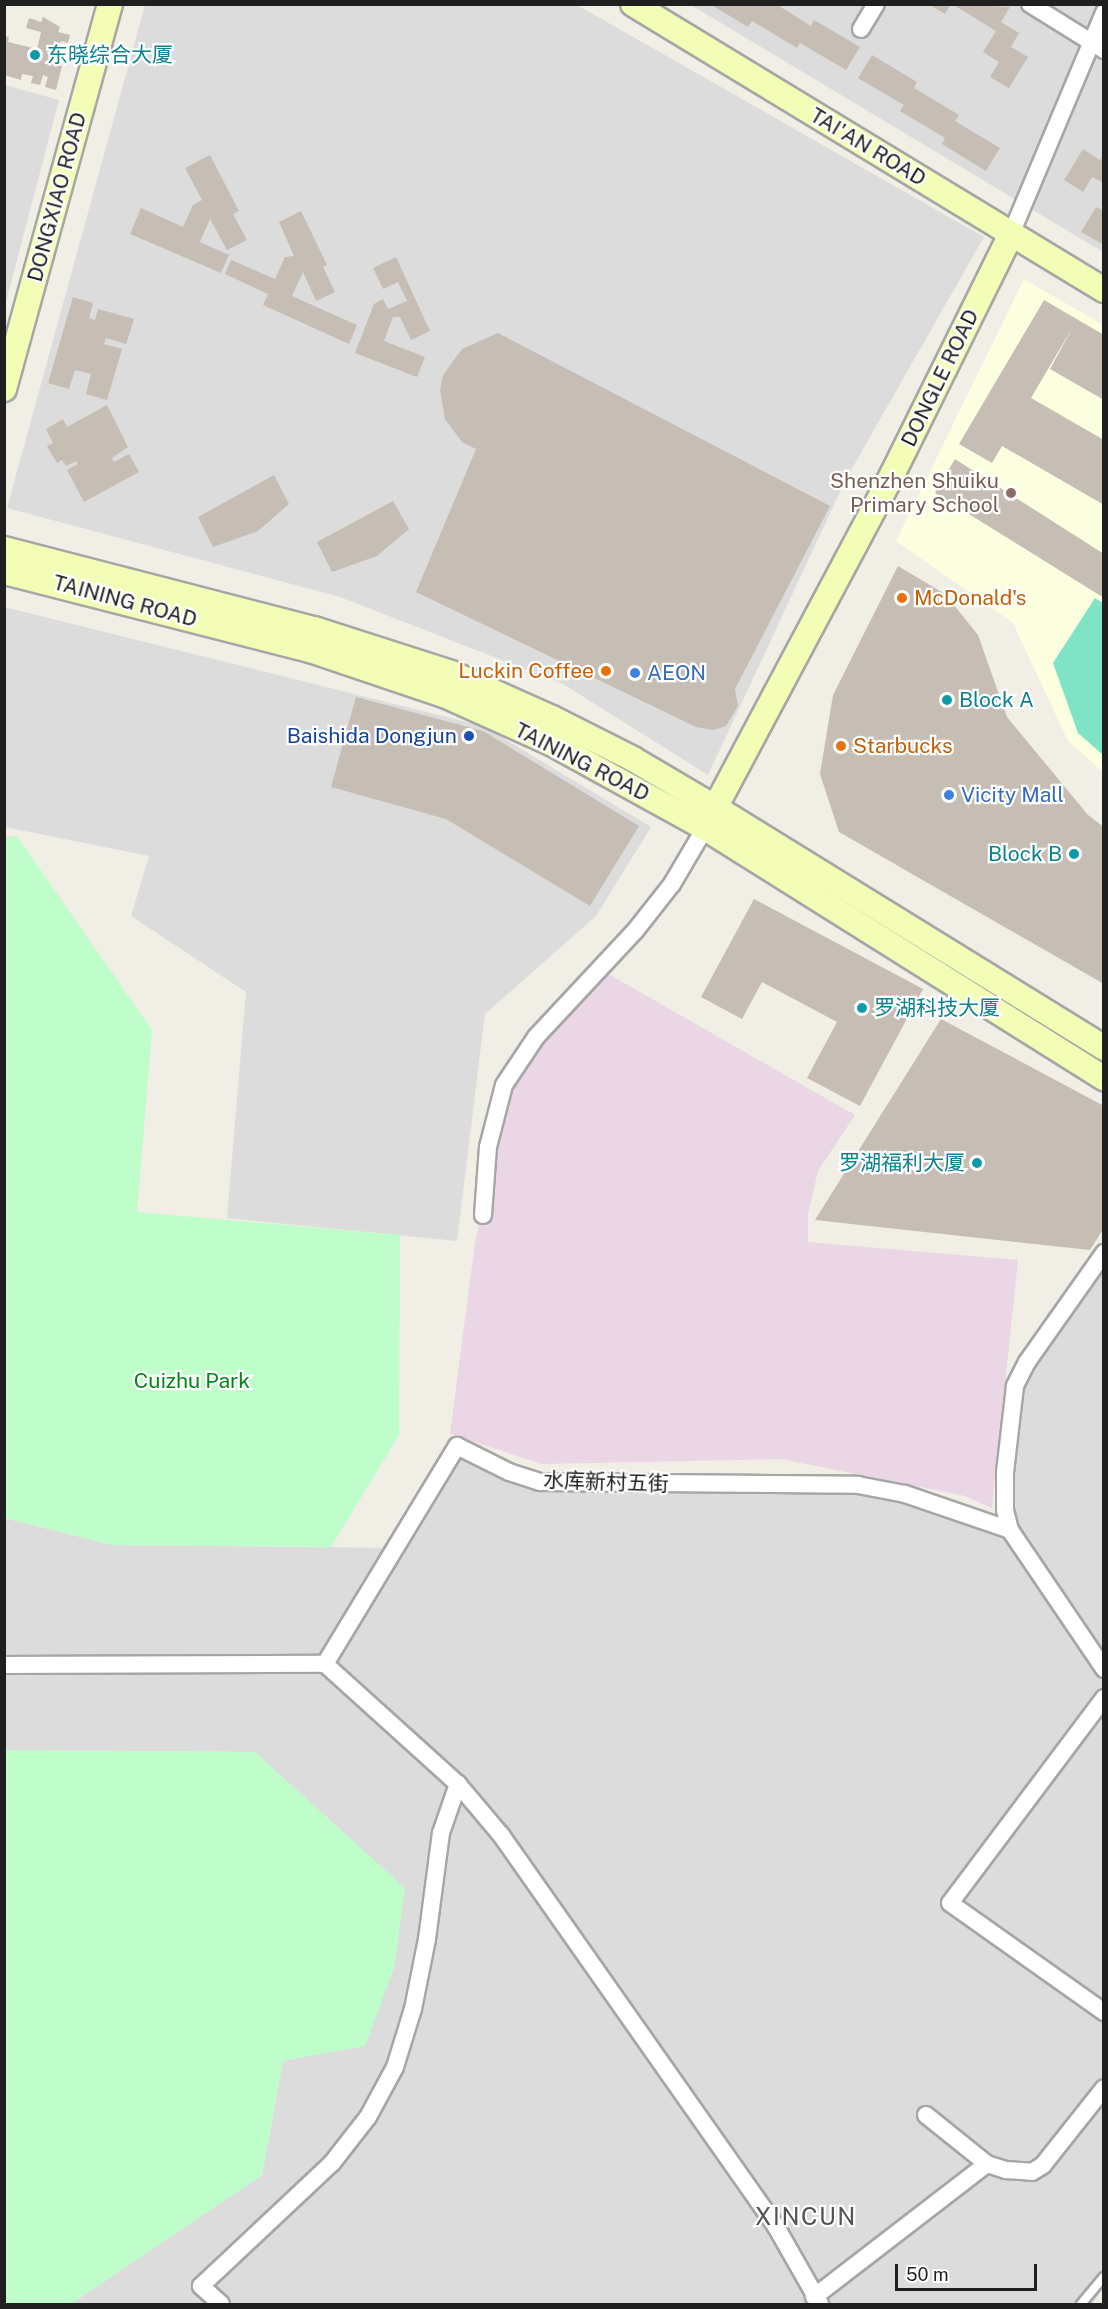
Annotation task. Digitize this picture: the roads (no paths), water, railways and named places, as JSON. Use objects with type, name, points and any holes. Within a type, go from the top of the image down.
[{"type":"main road","name":"DONGXIAO ROAD","points":[[4,389],[110,4]]},
{"type":"main road","name":"TAI'AN ROAD","points":[[633,4],[1104,290]]},
{"type":"main road","name":"DONGLE ROAD","points":[[710,818],[893,473],[1011,234]]},
{"type":"main road","name":"TAINING ROAD","points":[[4,549],[314,628],[451,673],[603,744],[710,818],[1104,1078]]},
{"type":"main road","name":"TAINING ROAD","points":[[4,572],[310,650],[444,695],[710,818],[1104,1048]]},
{"type":"street","points":[[861,29],[876,4]]},
{"type":"street","points":[[1030,4],[1097,46]]},
{"type":"street","name":"DONGLE ROAD","points":[[1011,234],[1097,46],[1104,13]]},
{"type":"street","points":[[483,1215],[488,1147],[504,1085],[536,1037],[672,884],[710,818]]},
{"type":"street","points":[[1104,1253],[1027,1362],[1015,1386],[1005,1473],[1010,1530],[1104,1669]]},
{"type":"street","name":"水库新村五街","points":[[325,1664],[456,1446],[509,1472],[540,1482],[858,1485],[905,1494],[1010,1530]]},
{"type":"street","points":[[4,1665],[325,1664],[458,1784],[501,1835],[775,2225],[817,2301],[987,2164]]},
{"type":"street","points":[[1104,1698],[950,1903],[1104,2012]]},
{"type":"street","points":[[221,2304],[201,2286],[332,2163],[368,2117],[395,2067],[424,1951],[441,1833],[458,1784]]},
{"type":"street","points":[[926,2115],[987,2164],[1020,2172],[1043,2165],[1104,2088]]},
{"type":"lane","points":[[1081,2304],[1104,2277]]},
{"type":"place","name":"东晓综合大厦","points":[[35,55]]},
{"type":"place","name":"Shenzhen Shuiku Primary School","points":[[1011,493]]},
{"type":"place","name":"McDonald's","points":[[902,598]]},
{"type":"place","name":"Luckin Coffee","points":[[606,671]]},
{"type":"place","name":"AEON","points":[[635,673]]},
{"type":"place","name":"Block A","points":[[947,700]]},
{"type":"place","name":"Baishida Dongjun","points":[[469,736]]},
{"type":"place","name":"Starbucks","points":[[841,746]]},
{"type":"place","name":"Vicity Mall","points":[[949,795]]},
{"type":"place","name":"Block B","points":[[1074,854]]},
{"type":"place","name":"罗湖科技大厦","points":[[862,1008]]},
{"type":"place","name":"罗湖福利大厦","points":[[977,1163]]},
{"type":"district","name":"XINCUN","points":[[806,2217]]},
{"type":"park label","name":"Cuizhu Park","points":[[192,1381]]}]
